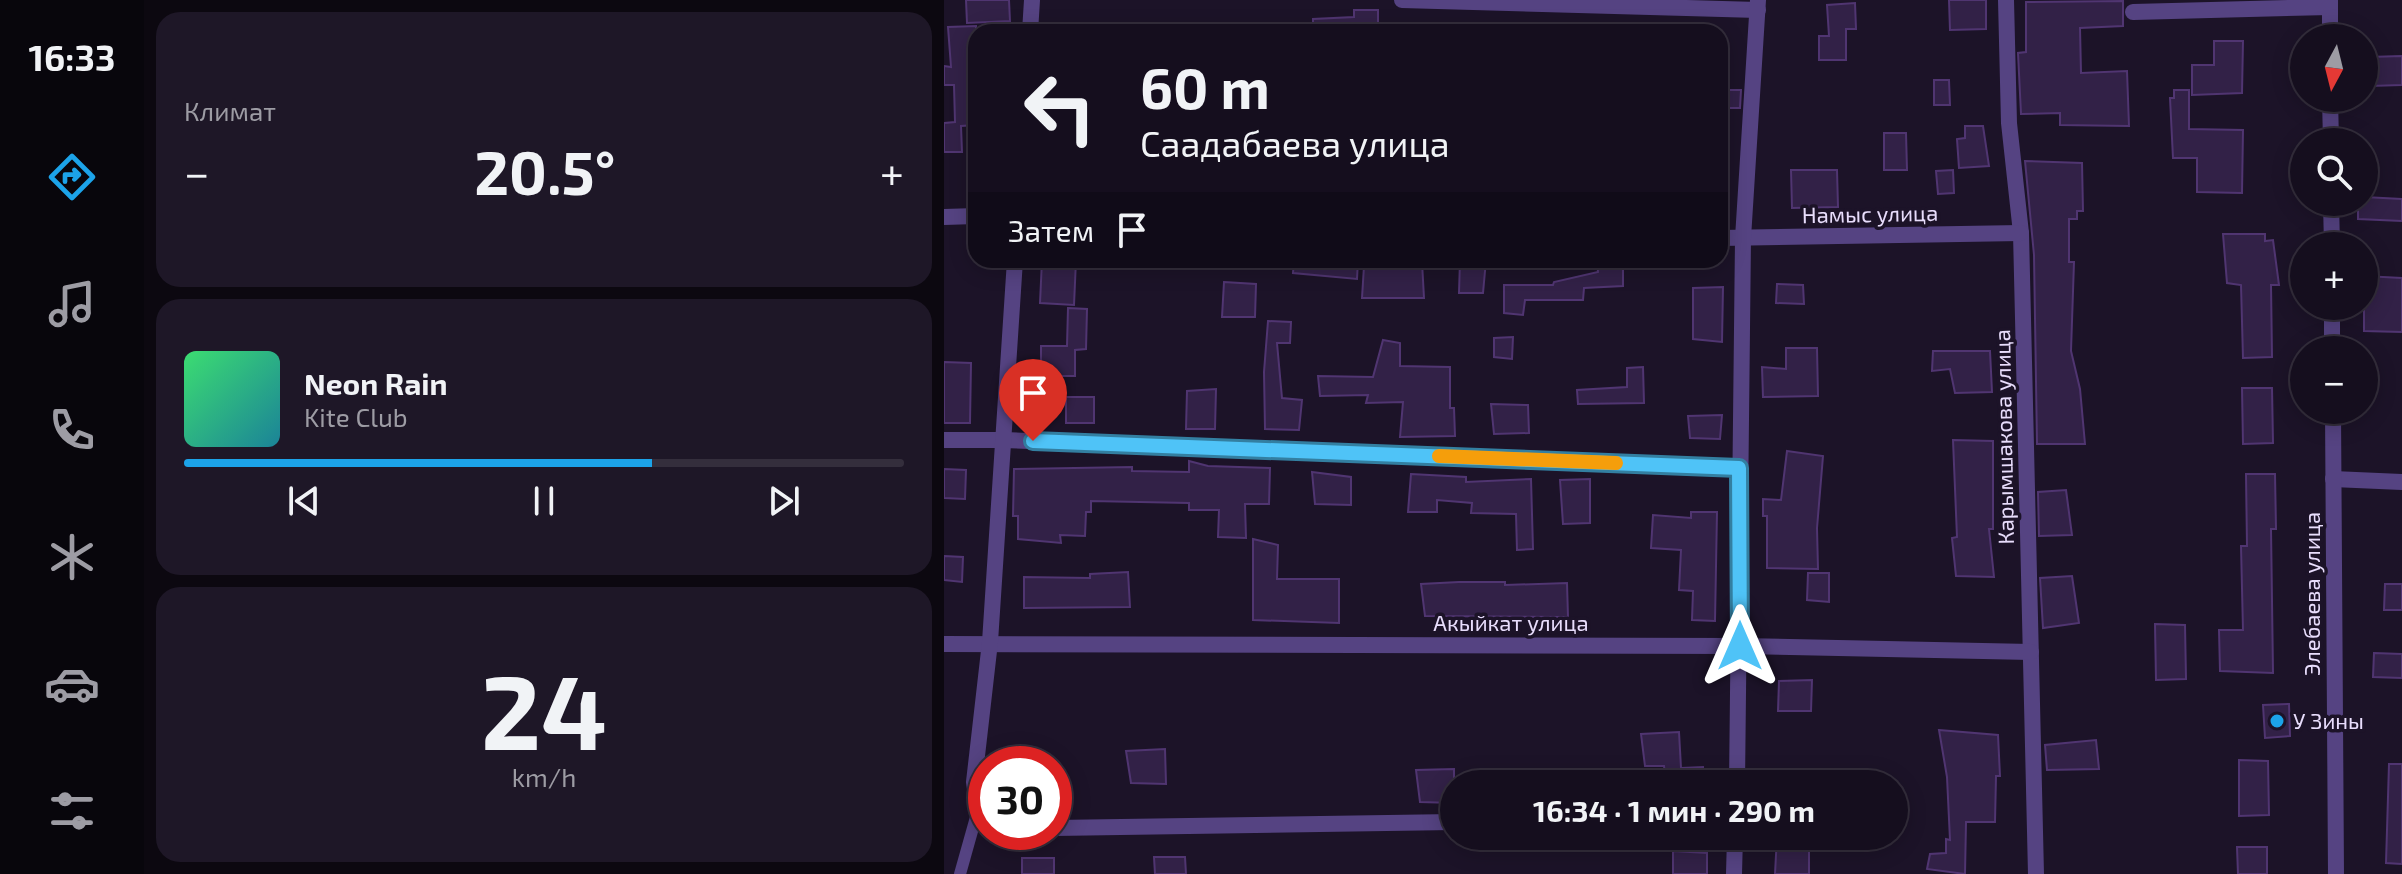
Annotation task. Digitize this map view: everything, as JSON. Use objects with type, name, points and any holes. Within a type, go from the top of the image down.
[{"type":"street","points":[[1030,24],[1032,0]]},
{"type":"street","points":[[1402,0],[1758,5],[1743,238],[1737,770]]},
{"type":"street","name":"Карымшакова улица","points":[[2006,0],[2009,123],[2021,233],[2036,874]]},
{"type":"street","points":[[2133,12],[2330,3],[2330,24]]},
{"type":"street","points":[[944,217],[968,216]]},
{"type":"street","name":"Намыс улица","points":[[1728,238],[2021,233]]},
{"type":"street","points":[[978,746],[990,642],[1014,268]]},
{"type":"street","name":"Элебаева улица","points":[[2333,424],[2336,874]]},
{"type":"street","points":[[944,440],[1739,468]]},
{"type":"street","points":[[2333,479],[2402,482]]},
{"type":"street","name":"Акыйкат улица","points":[[944,644],[1740,646],[2031,652]]},
{"type":"street","points":[[1072,828],[1440,822]]},
{"type":"street","points":[[1734,874],[1735,850]]},
{"type":"lane","points":[[960,874],[969,850]]},
{"type":"building","points":[[966,0],[1009,0],[1010,21],[967,23]]},
{"type":"building","points":[[1949,0],[1986,0],[1986,29],[1950,30]]},
{"type":"building","points":[[2123,1],[2123,26],[2080,28],[2081,73],[2127,71],[2129,126],[2060,125],[2060,113],[2021,114],[2018,53],[2026,52],[2026,2]]},
{"type":"building","points":[[1855,3],[1856,29],[1846,29],[1846,60],[1819,60],[1819,36],[1829,36],[1827,5]]},
{"type":"building","points":[[1354,10],[1378,10],[1378,24],[1313,24],[1313,19],[1354,17]]},
{"type":"building","points":[[968,26],[968,126],[961,126],[962,152],[944,152],[944,123],[955,122],[954,85],[944,85],[944,66],[951,67],[948,27]]},
{"type":"building","points":[[2214,41],[2243,41],[2242,93],[2192,95],[2192,65],[2214,65]]},
{"type":"building","points":[[2402,56],[2402,85],[2378,86],[2378,57]]},
{"type":"building","points":[[1934,80],[1949,80],[1950,105],[1934,105]]},
{"type":"building","points":[[1728,90],[1741,90],[1740,108],[1728,108]]},
{"type":"building","points":[[2174,90],[2189,90],[2189,129],[2243,130],[2242,193],[2197,192],[2197,158],[2173,158],[2170,98],[2174,98]]},
{"type":"building","points":[[1965,126],[1983,126],[1989,166],[1959,168],[1957,139],[1965,138]]},
{"type":"building","points":[[1884,133],[1906,133],[1907,170],[1884,170]]},
{"type":"building","points":[[2025,161],[2082,163],[2083,211],[2077,211],[2077,219],[2069,219],[2069,262],[2074,262],[2071,351],[2080,389],[2085,444],[2037,444],[2034,255]]},
{"type":"building","points":[[1791,170],[1837,170],[1838,207],[1792,208]]},
{"type":"building","points":[[1953,170],[1954,193],[1938,194],[1936,171]]},
{"type":"building","points":[[2378,198],[2402,199],[2402,221],[2358,219],[2358,216],[2378,216]]},
{"type":"building","points":[[2223,234],[2265,234],[2265,241],[2273,240],[2279,285],[2271,285],[2272,357],[2243,358],[2241,285],[2227,283]]},
{"type":"building","points":[[1042,268],[1076,268],[1074,305],[1040,303]]},
{"type":"building","points":[[1293,268],[1358,268],[1357,279],[1293,273]]},
{"type":"building","points":[[1364,268],[1422,268],[1424,298],[1362,298]]},
{"type":"building","points":[[1460,268],[1485,268],[1483,293],[1459,293]]},
{"type":"building","points":[[1598,268],[1623,268],[1623,286],[1584,288],[1583,300],[1525,300],[1523,315],[1504,313],[1504,285],[1553,285],[1554,282],[1598,272]]},
{"type":"building","points":[[2378,277],[2402,278],[2402,332],[2364,331],[2364,320],[2378,320]]},
{"type":"building","points":[[1224,282],[1256,284],[1255,317],[1222,317]]},
{"type":"building","points":[[1777,284],[1803,285],[1804,304],[1776,303]]},
{"type":"building","points":[[1723,287],[1722,342],[1693,339],[1693,288]]},
{"type":"building","points":[[1068,308],[1087,309],[1086,349],[1075,350],[1075,376],[1041,376],[1041,346],[1067,346]]},
{"type":"building","points":[[1268,321],[1291,322],[1290,343],[1277,343],[1282,398],[1302,400],[1299,430],[1265,429],[1264,372]]},
{"type":"building","points":[[1513,337],[1512,359],[1494,357],[1494,338]]},
{"type":"building","points":[[1383,340],[1400,343],[1400,366],[1450,367],[1450,408],[1454,408],[1455,436],[1400,437],[1403,402],[1366,403],[1368,395],[1320,396],[1318,376],[1373,377]]},
{"type":"building","points":[[1786,348],[1817,348],[1818,396],[1763,397],[1762,367],[1786,369]]},
{"type":"building","points":[[1933,351],[1990,351],[1992,392],[1955,393],[1950,369],[1932,371]]},
{"type":"building","points":[[944,362],[971,363],[970,423],[944,423]]},
{"type":"building","points":[[1643,367],[1644,403],[1578,404],[1577,390],[1627,387],[1627,368]]},
{"type":"building","points":[[2242,388],[2272,388],[2273,443],[2243,444]]},
{"type":"building","points":[[1216,389],[1215,429],[1186,429],[1187,391]]},
{"type":"building","points":[[1066,397],[1094,397],[1094,423],[1066,423]]},
{"type":"building","points":[[1491,404],[1528,405],[1529,433],[1494,434]]},
{"type":"building","points":[[1722,415],[1720,439],[1690,438],[1688,416]]},
{"type":"building","points":[[1953,440],[1993,441],[1993,529],[1989,529],[1994,577],[1956,576],[1952,538],[1957,537]]},
{"type":"building","points":[[1787,451],[1823,456],[1817,528],[1818,569],[1767,568],[1767,516],[1763,516],[1763,499],[1781,500]]},
{"type":"building","points":[[1189,461],[1208,466],[1270,468],[1269,504],[1245,504],[1246,538],[1218,537],[1219,510],[1189,510],[1189,503],[1091,501],[1091,512],[1086,512],[1085,536],[1060,535],[1061,543],[1018,539],[1018,516],[1013,516],[1014,469],[1132,467],[1132,471],[1189,472]]},
{"type":"building","points":[[944,469],[966,470],[965,499],[944,498]]},
{"type":"building","points":[[1312,472],[1351,477],[1351,505],[1315,504]]},
{"type":"building","points":[[1411,474],[1466,477],[1466,482],[1531,479],[1533,549],[1517,550],[1516,514],[1471,513],[1472,503],[1437,500],[1437,512],[1408,512]]},
{"type":"building","points":[[2246,474],[2275,474],[2276,529],[2271,529],[2273,673],[2220,671],[2219,630],[2243,630],[2241,546],[2247,546]]},
{"type":"building","points":[[1590,479],[1590,523],[1563,524],[1560,480]]},
{"type":"building","points":[[2066,490],[2072,535],[2039,536],[2038,492]]},
{"type":"building","points":[[1691,512],[1717,512],[1715,621],[1692,620],[1693,591],[1679,590],[1681,550],[1651,548],[1653,515],[1691,518]]},
{"type":"building","points":[[1253,539],[1278,545],[1277,579],[1339,579],[1339,623],[1253,620]]},
{"type":"building","points":[[944,556],[963,557],[962,582],[944,580]]},
{"type":"building","points":[[1128,572],[1130,607],[1024,608],[1024,577],[1090,578],[1090,574]]},
{"type":"building","points":[[1808,573],[1829,573],[1829,602],[1807,600]]},
{"type":"building","points":[[2072,576],[2079,623],[2043,628],[2040,578]]},
{"type":"building","points":[[1505,582],[1505,585],[1567,583],[1568,617],[1425,616],[1421,584]]},
{"type":"building","points":[[2385,584],[2402,584],[2402,610],[2384,610]]},
{"type":"building","points":[[2155,624],[2185,625],[2186,679],[2156,680]]},
{"type":"building","points":[[2374,653],[2402,654],[2402,678],[2373,677]]},
{"type":"building","points":[[1812,680],[1811,711],[1778,711],[1779,681]]},
{"type":"building","name":"У Зины","points":[[2289,704],[2290,736],[2265,738],[2263,705]]},
{"type":"building","points":[[1939,730],[1998,735],[2000,776],[1996,776],[1995,822],[1966,822],[1965,874],[1927,869],[1930,854],[1946,853],[1946,839],[1950,840],[1947,777]]},
{"type":"building","points":[[1679,732],[1681,768],[1703,767],[1703,770],[1664,770],[1664,766],[1645,766],[1641,734]]},
{"type":"building","points":[[2096,740],[2099,769],[2047,770],[2045,745]]},
{"type":"building","points":[[1165,749],[1166,784],[1131,783],[1126,751]]},
{"type":"building","points":[[2239,760],[2268,761],[2269,815],[2239,816]]},
{"type":"building","points":[[2389,764],[2402,764],[2402,864],[2386,863]]},
{"type":"building","points":[[1454,769],[1440,770],[1440,803],[1420,802],[1416,770]]},
{"type":"building","points":[[2237,847],[2267,847],[2267,874],[2238,874]]},
{"type":"building","points":[[1776,850],[1809,850],[1809,874],[1775,874]]},
{"type":"building","points":[[1673,851],[1707,853],[1707,874],[1673,874]]},
{"type":"building","points":[[1154,857],[1185,857],[1186,874],[1155,874]]},
{"type":"building","points":[[1022,858],[1054,858],[1054,874],[1022,874]]},
{"type":"slow traffic","points":[[1439,456],[1616,463]]},
{"type":"place","name":"У Зины","points":[[2277,721]]},
{"type":"route","points":[[1033,441],[1739,468],[1740,646]]}]
